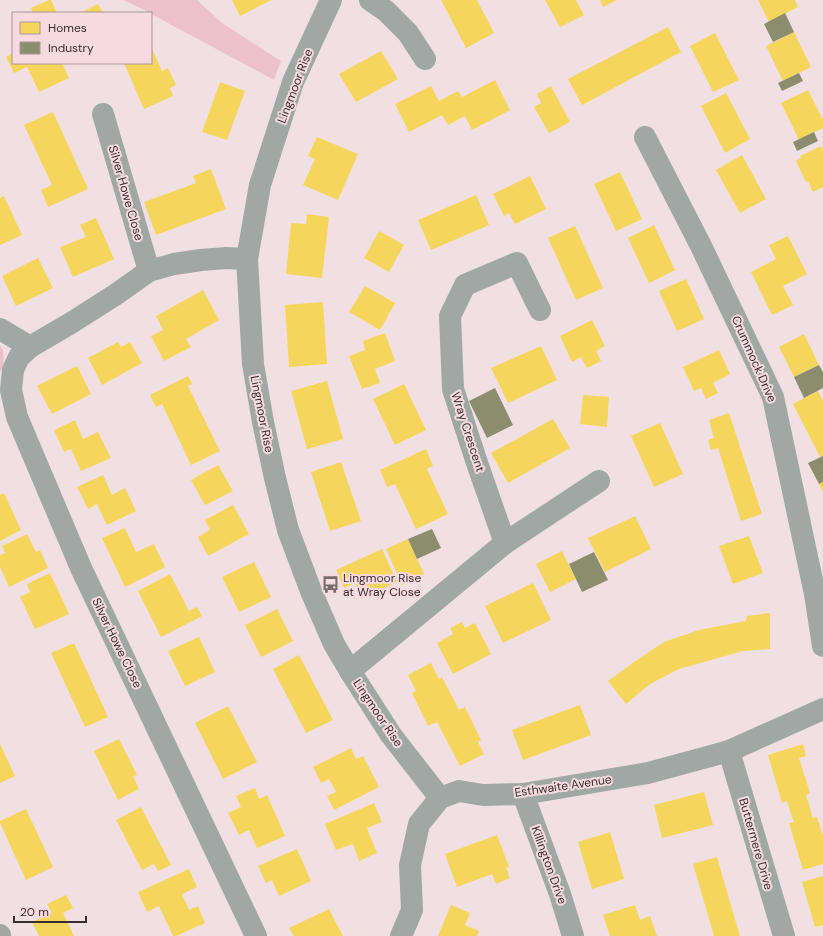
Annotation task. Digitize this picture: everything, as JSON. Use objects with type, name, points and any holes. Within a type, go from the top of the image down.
[{"type":"street","name":"Lingmoor Rise","points":[[331,0],[293,82],[260,185],[247,259],[253,364],[263,422],[288,530],[311,591],[334,644],[350,671],[391,735],[440,798]]},
{"type":"street","points":[[370,0],[386,11],[408,33],[425,59]]},
{"type":"street","name":"Silver Howe Close","points":[[103,114],[150,271]]},
{"type":"street","name":"Crummock Drive","points":[[645,137],[701,246],[773,396],[815,594],[823,646]]},
{"type":"street","name":"Silver Howe Close","points":[[247,259],[226,258],[201,260],[174,264],[150,271],[116,295],[30,347],[19,358],[13,370],[11,390],[17,417],[81,568],[256,936]]},
{"type":"street","name":"Wray Crescent","points":[[505,543],[477,463],[454,389],[450,316],[465,285],[517,263],[540,310]]},
{"type":"street","points":[[0,329],[30,347]]},
{"type":"street","points":[[350,671],[505,543],[599,481]]},
{"type":"street","name":"Esthwaite Avenue","points":[[440,798],[459,791],[483,795],[523,794],[648,773],[729,751],[823,709]]},
{"type":"street","name":"Buttermere Drive","points":[[729,751],[784,936]]},
{"type":"street","name":"Killington Drive","points":[[523,794],[560,894],[573,936]]},
{"type":"street","points":[[402,936],[412,910],[410,865],[419,824],[440,798]]},
{"type":"shaded area","points":[[123,0],[197,0],[222,23],[281,61],[274,80],[152,15],[152,12],[149,12]]},
{"type":"shaded area","points":[[0,345],[3,350],[4,369],[0,371]]},
{"type":"building: Homes","points":[[51,0],[57,12],[33,12],[31,8]]},
{"type":"building: Homes","points":[[232,0],[271,0],[240,16]]},
{"type":"building: Homes","points":[[441,0],[477,0],[494,33],[466,48]]},
{"type":"building: Homes","points":[[545,0],[576,0],[584,15],[560,27]]},
{"type":"building: Homes","points":[[600,0],[617,0],[603,7]]},
{"type":"building: Homes","points":[[758,0],[795,0],[798,7],[769,22]]},
{"type":"building: Homes","points":[[98,4],[102,12],[82,12]]},
{"type":"building: Homes","points":[[668,27],[681,52],[582,105],[568,79]]},
{"type":"building: Homes","points":[[794,32],[811,67],[783,81],[766,46]]},
{"type":"building: Homes","points":[[715,33],[739,80],[713,92],[690,46]]},
{"type":"building: Homes","points":[[152,49],[162,71],[168,68],[176,85],[170,88],[173,96],[144,109],[124,64],[152,64]]},
{"type":"building: Homes","points":[[381,51],[398,79],[356,102],[339,74]]},
{"type":"building: Homes","points":[[12,54],[12,64],[62,64],[69,78],[39,92],[27,67],[14,73],[6,57]]},
{"type":"building: Homes","points":[[495,80],[510,110],[472,130],[465,116],[448,125],[442,115],[409,132],[395,104],[431,86],[439,101],[458,91],[462,97]]},
{"type":"building: Homes","points":[[220,82],[245,91],[227,140],[202,132]]},
{"type":"building: Homes","points":[[551,86],[570,122],[549,133],[534,107],[541,103],[537,94]]},
{"type":"building: Homes","points":[[808,90],[823,118],[823,128],[799,140],[781,103]]},
{"type":"building: Homes","points":[[726,93],[750,139],[725,153],[701,106]]},
{"type":"building: Homes","points":[[53,112],[88,189],[48,207],[41,190],[52,185],[24,125]]},
{"type":"building: Homes","points":[[317,137],[358,154],[338,200],[303,185],[315,159],[308,156]]},
{"type":"building: Homes","points":[[821,146],[823,151],[823,187],[813,192],[808,181],[806,182],[796,161],[801,158],[800,156]]},
{"type":"building: Homes","points":[[742,155],[766,199],[740,213],[716,170]]},
{"type":"building: Homes","points":[[211,169],[226,209],[156,235],[144,202],[196,183],[193,176]]},
{"type":"building: Homes","points":[[620,172],[642,219],[616,231],[594,184]]},
{"type":"building: Homes","points":[[530,176],[546,209],[515,224],[509,213],[504,216],[493,194]]},
{"type":"building: Homes","points":[[476,195],[489,225],[431,250],[418,220]]},
{"type":"building: Homes","points":[[4,196],[22,235],[0,245],[0,198]]},
{"type":"building: Homes","points":[[307,214],[329,217],[322,278],[286,274],[291,223],[306,224]]},
{"type":"building: Homes","points":[[96,218],[114,259],[73,277],[60,247],[86,237],[80,225]]},
{"type":"building: Homes","points":[[654,225],[675,270],[649,283],[628,238]]},
{"type":"building: Homes","points":[[575,226],[603,288],[576,300],[548,238]]},
{"type":"building: Homes","points":[[379,231],[404,245],[389,272],[364,258]]},
{"type":"building: Homes","points":[[788,236],[807,274],[783,286],[793,305],[772,315],[751,272],[776,259],[769,245]]},
{"type":"building: Homes","points":[[38,258],[53,288],[16,306],[2,276]]},
{"type":"building: Homes","points":[[686,279],[704,319],[677,331],[659,291]]},
{"type":"building: Homes","points":[[365,286],[395,303],[380,330],[349,312]]},
{"type":"building: Homes","points":[[203,290],[219,320],[186,339],[191,347],[164,361],[151,336],[163,330],[156,316]]},
{"type":"building: Homes","points":[[323,302],[327,364],[289,367],[285,305]]},
{"type":"building: Homes","points":[[592,320],[605,346],[596,351],[601,361],[587,368],[581,357],[572,362],[560,336]]},
{"type":"building: Homes","points":[[385,333],[395,361],[375,369],[380,383],[362,389],[349,356],[365,350],[363,341]]},
{"type":"building: Homes","points":[[804,334],[819,365],[794,377],[779,347]]},
{"type":"building: Homes","points":[[118,342],[121,347],[130,342],[142,363],[102,385],[88,358]]},
{"type":"building: Homes","points":[[541,346],[557,380],[508,403],[491,368]]},
{"type":"building: Homes","points":[[719,350],[730,374],[713,383],[718,393],[706,399],[701,388],[694,391],[683,367]]},
{"type":"building: Homes","points":[[77,366],[91,394],[52,414],[37,386]]},
{"type":"building: Homes","points":[[188,376],[192,384],[188,386],[220,451],[191,465],[162,404],[156,407],[150,395]]},
{"type":"building: Homes","points":[[327,381],[343,439],[307,449],[291,391]]},
{"type":"building: Homes","points":[[404,384],[426,430],[395,445],[373,399]]},
{"type":"building: Homes","points":[[818,391],[823,401],[823,456],[820,457],[793,404]]},
{"type":"building: Homes","points":[[583,395],[609,397],[607,427],[580,424]]},
{"type":"building: Homes","points":[[729,413],[762,514],[741,521],[718,448],[711,450],[708,440],[714,438],[709,420]]},
{"type":"building: Homes","points":[[553,419],[570,448],[508,483],[491,453]]},
{"type":"building: Homes","points":[[75,420],[83,439],[98,432],[111,458],[81,471],[71,449],[64,452],[54,430]]},
{"type":"building: Homes","points":[[660,423],[683,474],[654,487],[631,436]]},
{"type":"building: Homes","points":[[426,449],[433,466],[427,469],[448,514],[416,529],[395,484],[387,487],[380,470]]},
{"type":"building: Homes","points":[[341,462],[361,521],[330,531],[311,472]]},
{"type":"building: Homes","points":[[218,465],[233,491],[205,505],[191,480]]},
{"type":"building: Homes","points":[[103,475],[112,495],[125,488],[136,511],[107,525],[97,504],[88,509],[77,487]]},
{"type":"building: Homes","points":[[823,482],[823,492],[819,484]]},
{"type":"building: Homes","points":[[4,493],[21,530],[0,541],[0,495]]},
{"type":"building: Homes","points":[[233,505],[249,534],[208,556],[198,537],[210,530],[205,520]]},
{"type":"building: Homes","points":[[635,516],[651,549],[605,572],[588,538]]},
{"type":"building: Homes","points":[[125,528],[136,552],[154,544],[165,567],[125,587],[102,538]]},
{"type":"building: Homes","points":[[27,534],[36,552],[40,550],[48,568],[9,587],[0,567],[0,555],[5,553],[2,546]]},
{"type":"building: Homes","points":[[749,536],[763,573],[733,584],[719,546]]},
{"type":"building: Homes","points":[[408,539],[424,574],[402,585],[386,549]]},
{"type":"building: Homes","points":[[382,549],[397,582],[362,598],[355,583],[344,588],[336,570]]},
{"type":"building: Homes","points":[[562,551],[576,579],[550,592],[536,564]]},
{"type":"building: Homes","points":[[254,562],[271,597],[239,612],[222,577]]},
{"type":"building: Homes","points":[[50,573],[69,614],[35,629],[20,597],[30,592],[27,584]]},
{"type":"building: Homes","points":[[170,574],[189,611],[197,607],[202,616],[161,637],[138,591]]},
{"type":"building: Homes","points":[[533,583],[551,620],[503,643],[485,606]]},
{"type":"building: Homes","points":[[277,609],[293,641],[261,657],[245,625]]},
{"type":"building: Homes","points":[[770,613],[770,649],[743,651],[679,669],[650,684],[626,704],[608,681],[664,642],[699,630],[746,621],[747,616]]},
{"type":"building: Homes","points":[[462,622],[465,628],[475,623],[491,654],[453,674],[437,643],[453,634],[450,628]]},
{"type":"building: Homes","points":[[199,637],[215,672],[185,686],[168,651]]},
{"type":"building: Homes","points":[[74,643],[108,717],[85,727],[51,653]]},
{"type":"building: Homes","points":[[299,655],[333,720],[306,733],[273,669]]},
{"type":"building: Homes","points":[[431,663],[439,679],[442,677],[459,710],[465,707],[481,740],[478,742],[484,754],[460,766],[437,722],[428,726],[412,693],[416,691],[408,675]]},
{"type":"building: Homes","points":[[580,705],[591,735],[523,760],[512,730]]},
{"type":"building: Homes","points":[[228,706],[257,762],[223,779],[195,723]]},
{"type":"building: Homes","points":[[119,739],[137,775],[133,776],[139,789],[118,800],[94,751]]},
{"type":"building: Homes","points":[[0,744],[15,776],[0,783]]},
{"type":"building: Homes","points":[[803,744],[806,756],[799,758],[810,793],[806,795],[813,818],[817,817],[823,836],[823,864],[803,870],[789,823],[794,822],[787,801],[782,803],[768,755]]},
{"type":"building: Homes","points":[[351,748],[356,759],[363,756],[379,787],[334,810],[327,796],[336,792],[329,779],[321,783],[313,767]]},
{"type":"building: Homes","points":[[255,788],[259,799],[267,795],[285,836],[257,848],[249,830],[239,835],[228,813],[241,807],[236,796]]},
{"type":"building: Homes","points":[[704,792],[713,825],[662,838],[654,805]]},
{"type":"building: Homes","points":[[374,803],[382,822],[367,828],[377,853],[359,861],[353,844],[336,850],[325,824]]},
{"type":"building: Homes","points":[[141,807],[171,865],[158,871],[154,864],[142,870],[116,820]]},
{"type":"building: Homes","points":[[26,809],[53,867],[26,880],[0,821]]},
{"type":"building: Homes","points":[[610,832],[624,879],[592,889],[578,842]]},
{"type":"building: Homes","points":[[497,835],[509,867],[506,868],[510,878],[496,884],[492,874],[457,887],[445,854]]},
{"type":"building: Homes","points":[[297,849],[311,881],[279,896],[272,880],[266,883],[258,866]]},
{"type":"building: Homes","points":[[717,857],[740,936],[714,936],[693,864]]},
{"type":"building: Homes","points":[[189,869],[197,887],[182,894],[189,910],[198,906],[205,923],[173,936],[159,906],[147,912],[138,892]]},
{"type":"building: Homes","points":[[823,876],[823,925],[815,927],[802,882]]},
{"type":"building: Homes","points":[[66,895],[73,908],[63,913],[74,936],[39,936],[32,922],[52,913],[47,904]]},
{"type":"building: Homes","points":[[451,905],[470,913],[465,925],[479,931],[477,936],[438,936]]},
{"type":"building: Homes","points":[[635,905],[640,920],[650,916],[657,936],[610,936],[603,915]]},
{"type":"building: Homes","points":[[329,909],[343,936],[294,936],[289,928]]},
{"type":"building: Industry","points":[[785,13],[794,32],[773,42],[764,24]]},
{"type":"building: Industry","points":[[799,73],[803,81],[782,91],[778,83]]},
{"type":"building: Industry","points":[[814,132],[818,141],[797,151],[793,142]]},
{"type":"building: Industry","points":[[819,365],[823,372],[823,388],[804,398],[794,377]]},
{"type":"building: Industry","points":[[495,388],[513,425],[487,438],[469,401]]},
{"type":"building: Industry","points":[[823,456],[823,482],[819,484],[808,463]]},
{"type":"building: Industry","points":[[432,529],[441,548],[417,559],[408,539]]},
{"type":"building: Industry","points":[[594,552],[608,580],[582,592],[569,564]]},
{"type":"place","name":"Lingmoor Rise at Wray Close","points":[[330,585]]}]
